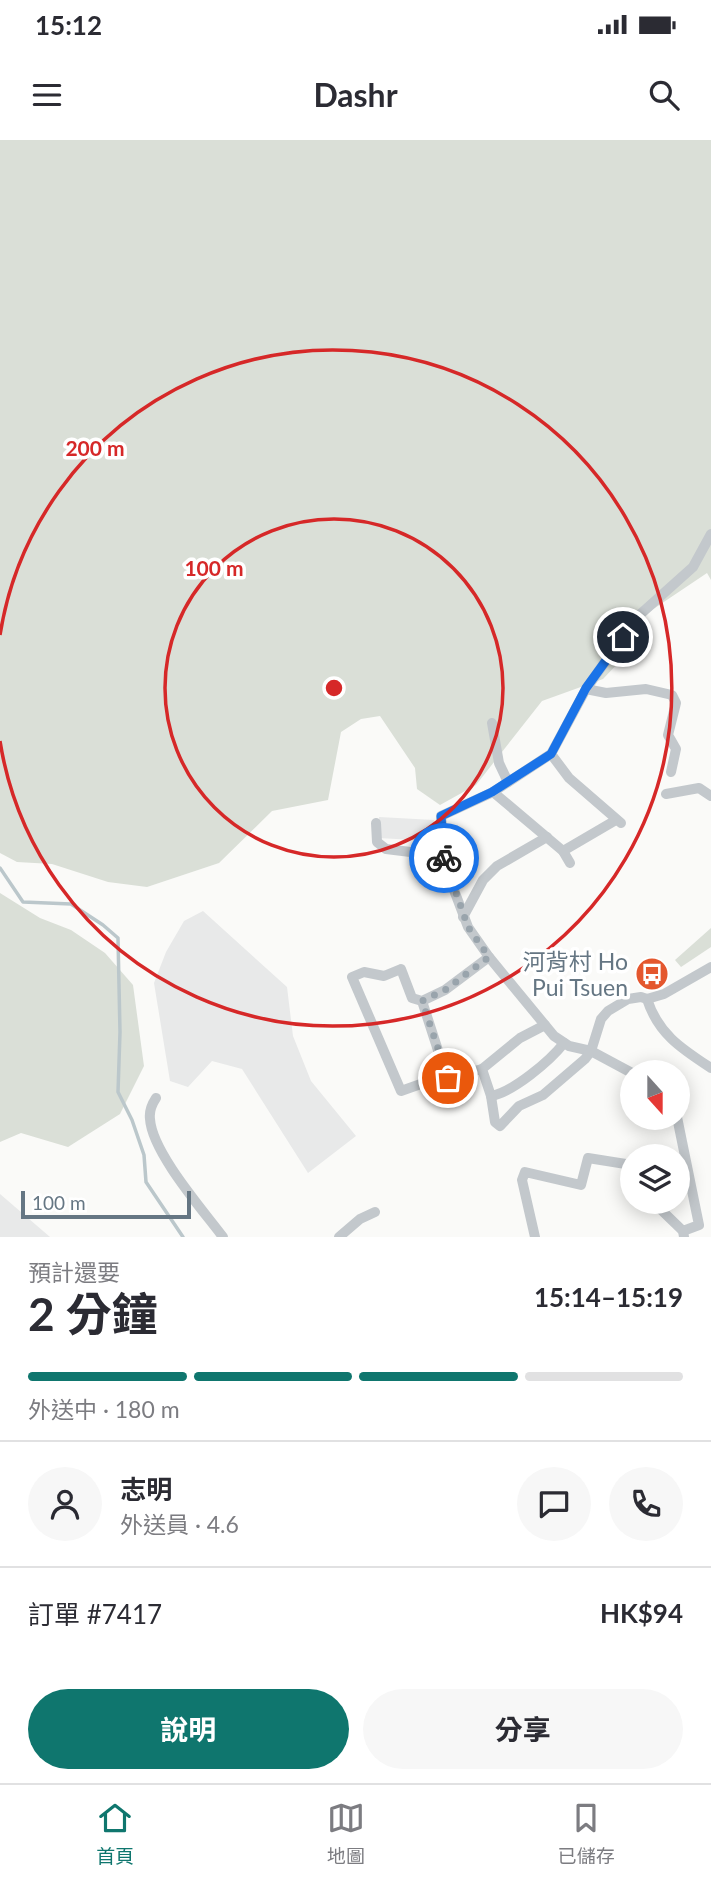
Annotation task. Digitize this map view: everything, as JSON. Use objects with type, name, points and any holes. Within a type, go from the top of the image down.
[{"type":"street","points":[[620,1067],[591,1051],[564,1043],[545,1025],[489,957],[463,917],[443,856],[441,816],[492,792],[551,754],[586,688],[636,618],[693,567],[711,534]]},
{"type":"street","points":[[586,688],[606,692],[646,689],[672,695],[676,703],[668,735],[676,749],[671,772]]},
{"type":"street","points":[[492,723],[499,764],[508,782]]},
{"type":"street","points":[[551,754],[569,778],[618,821],[564,851]]},
{"type":"street","points":[[666,794],[699,788],[711,796]]},
{"type":"street","points":[[492,792],[564,851],[570,863]]},
{"type":"street","points":[[376,823],[377,842],[386,849],[443,856]]},
{"type":"street","points":[[463,917],[483,880],[497,866],[547,837]]},
{"type":"street","points":[[446,1075],[401,1091],[352,977],[364,972],[384,976],[401,969],[412,998],[422,1001],[445,990],[489,957]]},
{"type":"street","points":[[482,1069],[491,1096],[493,1118],[496,1125],[500,1126],[519,1106],[543,1095],[585,1059],[591,1051],[594,1035],[604,1014],[628,999],[647,999],[664,994],[711,967]]},
{"type":"street","points":[[647,999],[656,1018],[675,1044],[711,1068]]},
{"type":"street","points":[[422,1001],[448,1078],[482,1069],[520,1038],[545,1025]]},
{"type":"street","points":[[491,1096],[503,1093],[554,1055],[564,1043]]},
{"type":"street","points":[[156,1098],[150,1118],[153,1133],[172,1167],[223,1237]]},
{"type":"street","points":[[536,1237],[522,1180],[525,1172],[581,1185],[588,1158],[620,1163]]},
{"type":"street","points":[[664,1214],[683,1234],[699,1225],[690,1195]]},
{"type":"street","points":[[339,1237],[360,1219],[375,1212]]},
{"type":"shaded area","points":[[0,140],[711,140],[711,580],[707,573],[637,620],[621,660],[603,679],[542,701],[476,785],[440,805],[417,789],[415,768],[380,716],[361,719],[341,732],[328,800],[272,811],[219,863],[147,887],[108,882],[52,864],[17,862],[0,853]]},
{"type":"shaded area","points":[[379,817],[434,820],[433,841],[378,838]]},
{"type":"shaded area","points":[[0,893],[40,918],[71,930],[105,953],[133,985],[144,1066],[120,1114],[68,1147],[21,1133],[0,1142]]},
{"type":"shaded area","points":[[203,911],[287,987],[293,1036],[311,1081],[356,1136],[308,1173],[242,1069],[212,1061],[188,1087],[170,1081],[154,983],[166,952],[184,921]]},
{"type":"shaded area","points":[[711,928],[711,947],[681,967],[675,960]]},
{"type":"shaded area","points":[[0,1194],[50,1237],[0,1237]]},
{"type":"waterway","points":[[0,868],[23,902],[71,904],[118,938],[118,1092],[132,1120],[144,1155],[146,1182],[183,1237]]},
{"type":"way so far","points":[[444,858],[463,917],[489,957],[445,990],[422,1001],[448,1078]]},
{"type":"place","name":"河背村 Ho Pui Tsuen","points":[[652,974]]},
{"type":"route","points":[[444,858],[441,816],[492,792],[551,754],[586,688],[623,637]]}]
